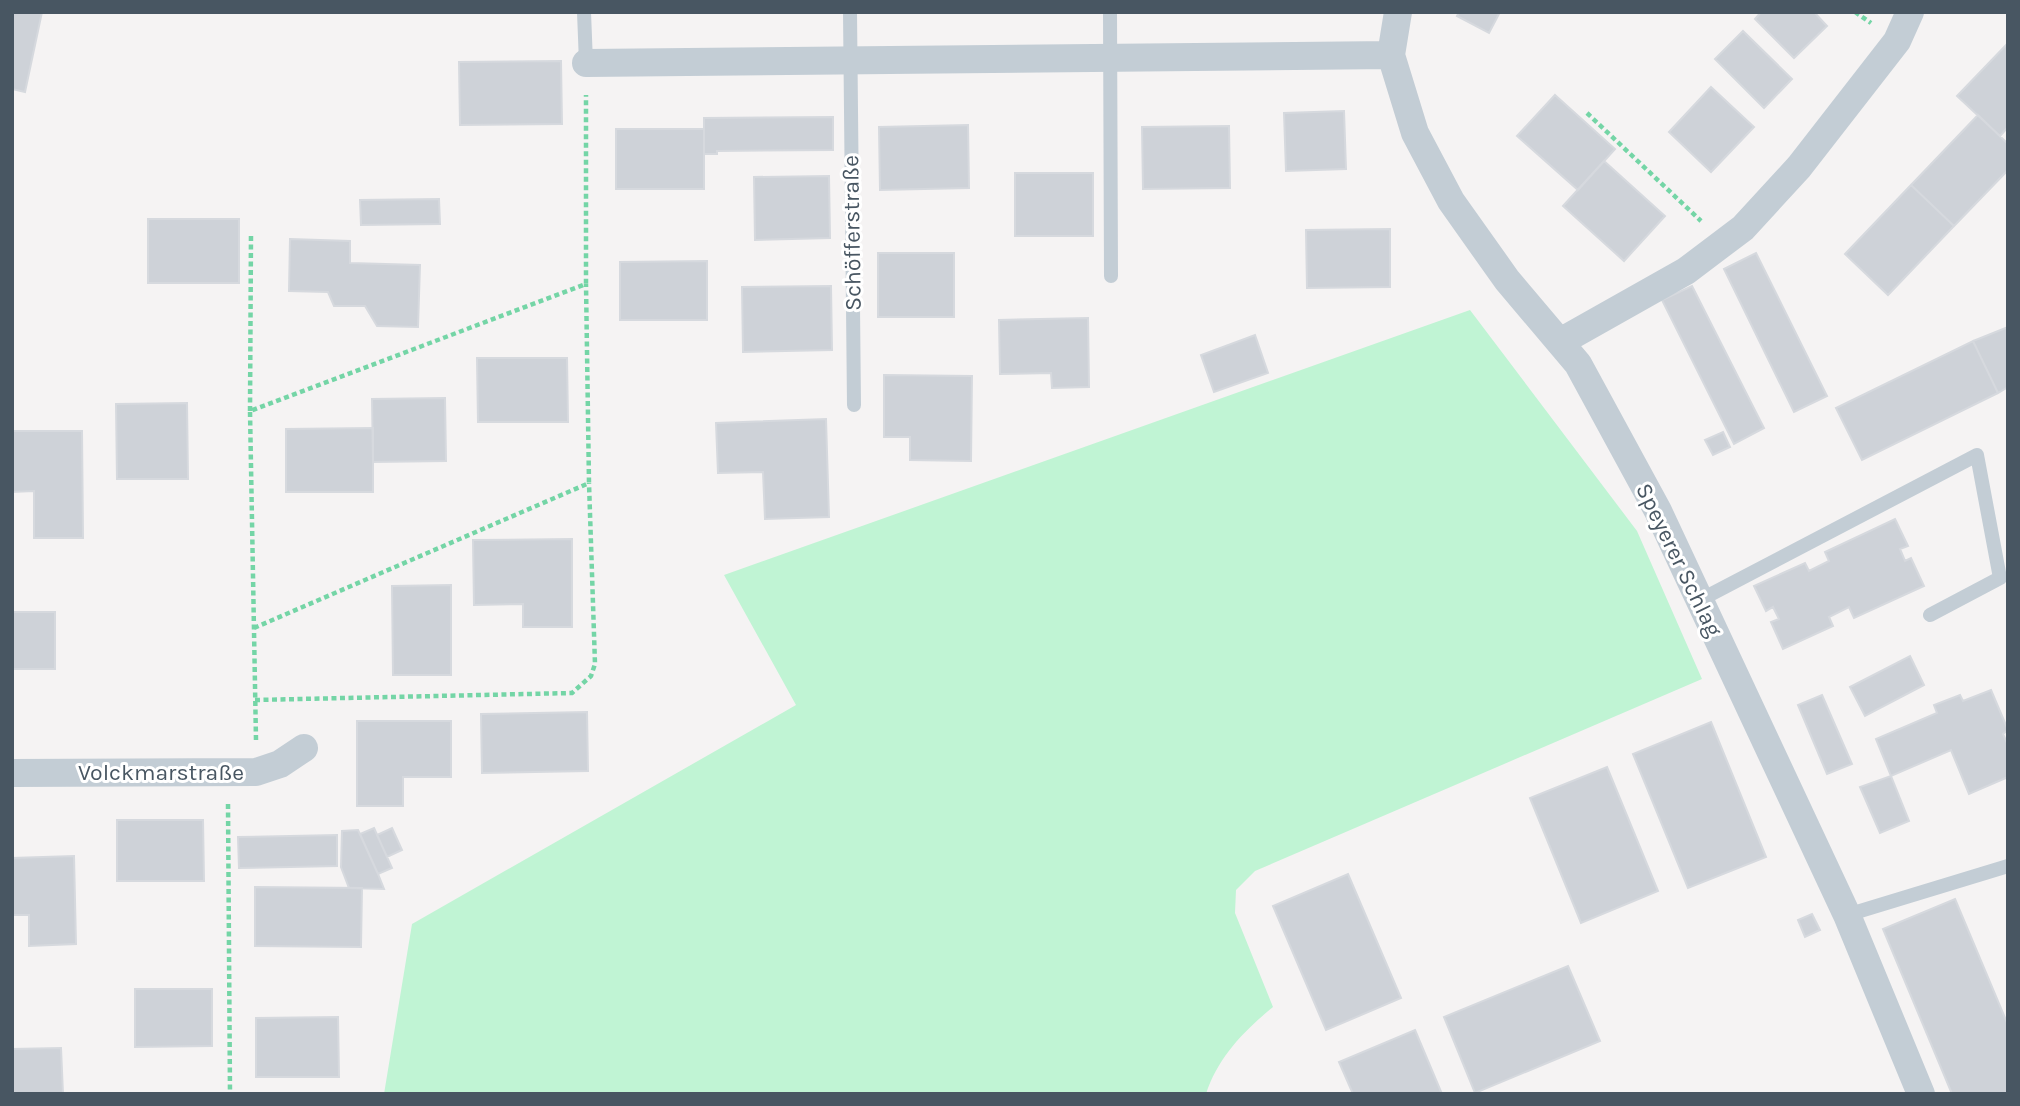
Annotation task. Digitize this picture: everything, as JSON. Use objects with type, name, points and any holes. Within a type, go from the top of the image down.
[{"type":"street","points":[[586,63],[1391,55],[1398,12]]},
{"type":"street","points":[[1560,342],[1686,271],[1743,228],[1799,167],[1897,41],[1910,12]]},
{"type":"street","name":"Speyerer Schlag","points":[[1391,55],[1415,133],[1451,201],[1507,280],[1577,364],[1658,511],[1847,915],[1921,1094]]},
{"type":"street","name":"Volckmarstraße","points":[[12,773],[256,772],[280,764],[304,748]]},
{"type":"lane","points":[[584,12],[586,63]]},
{"type":"lane","name":"Schöfferstraße","points":[[850,12],[854,405]]},
{"type":"lane","points":[[1110,12],[1111,276]]},
{"type":"lane","points":[[1700,600],[1977,455],[2000,578],[1930,615]]},
{"type":"lane","points":[[1847,915],[2008,866]]},
{"type":"path","points":[[255,700],[572,693],[591,676],[595,664],[586,284],[586,63]]},
{"type":"path","points":[[1587,113],[1725,243]]},
{"type":"path","points":[[251,233],[250,411],[256,772]]},
{"type":"path","points":[[250,411],[586,284]]},
{"type":"path","points":[[254,628],[589,483]]},
{"type":"path","points":[[228,772],[230,1094]]},
{"type":"green space","points":[[1470,310],[1637,531],[1702,679],[1255,871],[1236,890],[1235,913],[1273,1007],[1233,1046],[1217,1068],[1206,1094],[384,1094],[412,924],[796,705],[724,575]]},
{"type":"building","points":[[12,12],[42,12],[25,92],[12,89]]},
{"type":"building","points":[[1459,12],[1500,12],[1489,33],[1457,16]]},
{"type":"building","points":[[1761,12],[1814,12],[1827,26],[1794,58],[1755,19]]},
{"type":"building","points":[[1743,31],[1792,79],[1764,108],[1715,59]]},
{"type":"building","points":[[2008,43],[2008,127],[2000,136],[1957,96]]},
{"type":"building","points":[[561,61],[562,124],[460,125],[459,62]]},
{"type":"building","points":[[1711,87],[1754,127],[1711,172],[1669,132]]},
{"type":"building","points":[[1555,95],[1615,149],[1578,190],[1517,136]]},
{"type":"building","points":[[1344,111],[1346,169],[1286,171],[1284,113]]},
{"type":"building","points":[[1978,115],[2008,144],[2008,170],[1954,226],[1911,185]]},
{"type":"building","points":[[833,117],[833,150],[717,151],[717,154],[704,154],[704,118]]},
{"type":"building","points":[[968,125],[969,188],[880,190],[879,127]]},
{"type":"building","points":[[1229,126],[1230,188],[1143,189],[1142,127]]},
{"type":"building","points":[[616,129],[704,129],[704,189],[616,189]]},
{"type":"building","points":[[1604,161],[1665,216],[1624,261],[1563,206]]},
{"type":"building","points":[[1015,173],[1093,173],[1093,236],[1015,236]]},
{"type":"building","points":[[829,176],[830,238],[755,240],[754,177]]},
{"type":"building","points":[[1911,185],[1954,226],[1888,295],[1845,254]]},
{"type":"building","points":[[439,199],[440,224],[361,225],[360,200]]},
{"type":"building","points":[[148,219],[239,219],[239,283],[148,283]]},
{"type":"building","points":[[1390,229],[1390,287],[1307,288],[1306,230]]},
{"type":"building","points":[[290,239],[350,241],[350,263],[420,265],[418,327],[377,326],[365,306],[334,306],[328,292],[289,291]]},
{"type":"building","points":[[878,253],[954,253],[954,317],[878,317]]},
{"type":"building","points":[[1756,253],[1827,396],[1794,412],[1724,269]]},
{"type":"building","points":[[707,261],[707,320],[620,320],[620,262]]},
{"type":"building","points":[[831,286],[832,350],[743,352],[742,287]]},
{"type":"building","points":[[1692,286],[1764,428],[1734,444],[1662,300]]},
{"type":"building","points":[[1088,318],[1089,387],[1052,388],[1051,373],[1000,374],[999,320]]},
{"type":"building","points":[[2008,327],[2008,387],[1998,393],[1973,341]]},
{"type":"building","points":[[1255,335],[1268,373],[1214,392],[1201,355]]},
{"type":"building","points":[[1973,341],[1998,393],[1862,460],[1836,408]]},
{"type":"building","points":[[477,358],[567,358],[568,422],[478,422]]},
{"type":"building","points":[[884,375],[972,376],[971,461],[910,460],[910,437],[884,437]]},
{"type":"building","points":[[445,398],[446,461],[373,462],[372,399]]},
{"type":"building","points":[[187,403],[188,479],[117,479],[116,404]]},
{"type":"building","points":[[826,419],[829,517],[765,519],[763,472],[718,473],[716,423]]},
{"type":"building","points":[[373,428],[373,492],[286,492],[286,429]]},
{"type":"building","points":[[12,431],[82,431],[83,538],[34,538],[34,491],[12,492]]},
{"type":"building","points":[[1723,432],[1730,447],[1713,455],[1705,440]]},
{"type":"building","points":[[1895,519],[1908,546],[1900,549],[1905,561],[1911,558],[1924,586],[1854,618],[1849,607],[1829,617],[1833,626],[1783,649],[1771,622],[1779,619],[1773,607],[1766,611],[1754,586],[1805,563],[1809,571],[1829,561],[1825,552]]},
{"type":"building","points":[[572,539],[572,627],[523,627],[523,604],[474,605],[473,540]]},
{"type":"building","points":[[451,585],[451,675],[393,675],[392,586]]},
{"type":"building","points":[[12,612],[55,612],[55,669],[12,669]]},
{"type":"building","points":[[1910,656],[1924,685],[1865,716],[1850,687]]},
{"type":"building","points":[[1991,690],[2008,730],[2003,734],[2008,745],[2008,777],[1969,794],[1951,750],[1891,776],[1876,739],[1937,713],[1934,705],[1960,695],[1963,701]]},
{"type":"building","points":[[1822,695],[1852,764],[1827,774],[1798,705]]},
{"type":"building","points":[[587,712],[588,771],[482,773],[481,714]]},
{"type":"building","points":[[357,721],[451,721],[451,777],[403,777],[403,806],[357,806]]},
{"type":"building","points":[[1711,722],[1766,857],[1688,888],[1633,754]]},
{"type":"building","points":[[1607,767],[1658,891],[1581,923],[1530,798]]},
{"type":"building","points":[[1891,776],[1909,821],[1880,833],[1860,787]]},
{"type":"building","points":[[117,820],[203,820],[204,881],[117,881]]},
{"type":"building","points":[[374,828],[392,868],[378,874],[360,834]]},
{"type":"building","points":[[392,828],[402,850],[387,857],[377,835]]},
{"type":"building","points":[[358,830],[384,889],[349,888],[341,867],[342,831]]},
{"type":"building","points":[[337,835],[337,866],[239,868],[238,837]]},
{"type":"building","points":[[74,856],[76,944],[29,946],[29,915],[12,915],[12,858]]},
{"type":"building","points":[[1348,874],[1401,998],[1326,1030],[1273,906]]},
{"type":"building","points":[[255,887],[362,888],[361,947],[255,946]]},
{"type":"building","points":[[1955,899],[2008,1025],[2008,1094],[1952,1094],[1883,929]]},
{"type":"building","points":[[1812,914],[1820,930],[1805,937],[1798,920]]},
{"type":"building","points":[[1568,966],[1600,1041],[1475,1093],[1444,1017]]},
{"type":"building","points":[[135,989],[212,989],[212,1046],[135,1047]]},
{"type":"building","points":[[338,1017],[339,1077],[256,1077],[256,1018]]},
{"type":"building","points":[[1415,1030],[1442,1094],[1353,1094],[1339,1062]]},
{"type":"building","points":[[61,1048],[63,1094],[12,1094],[12,1049]]}]
